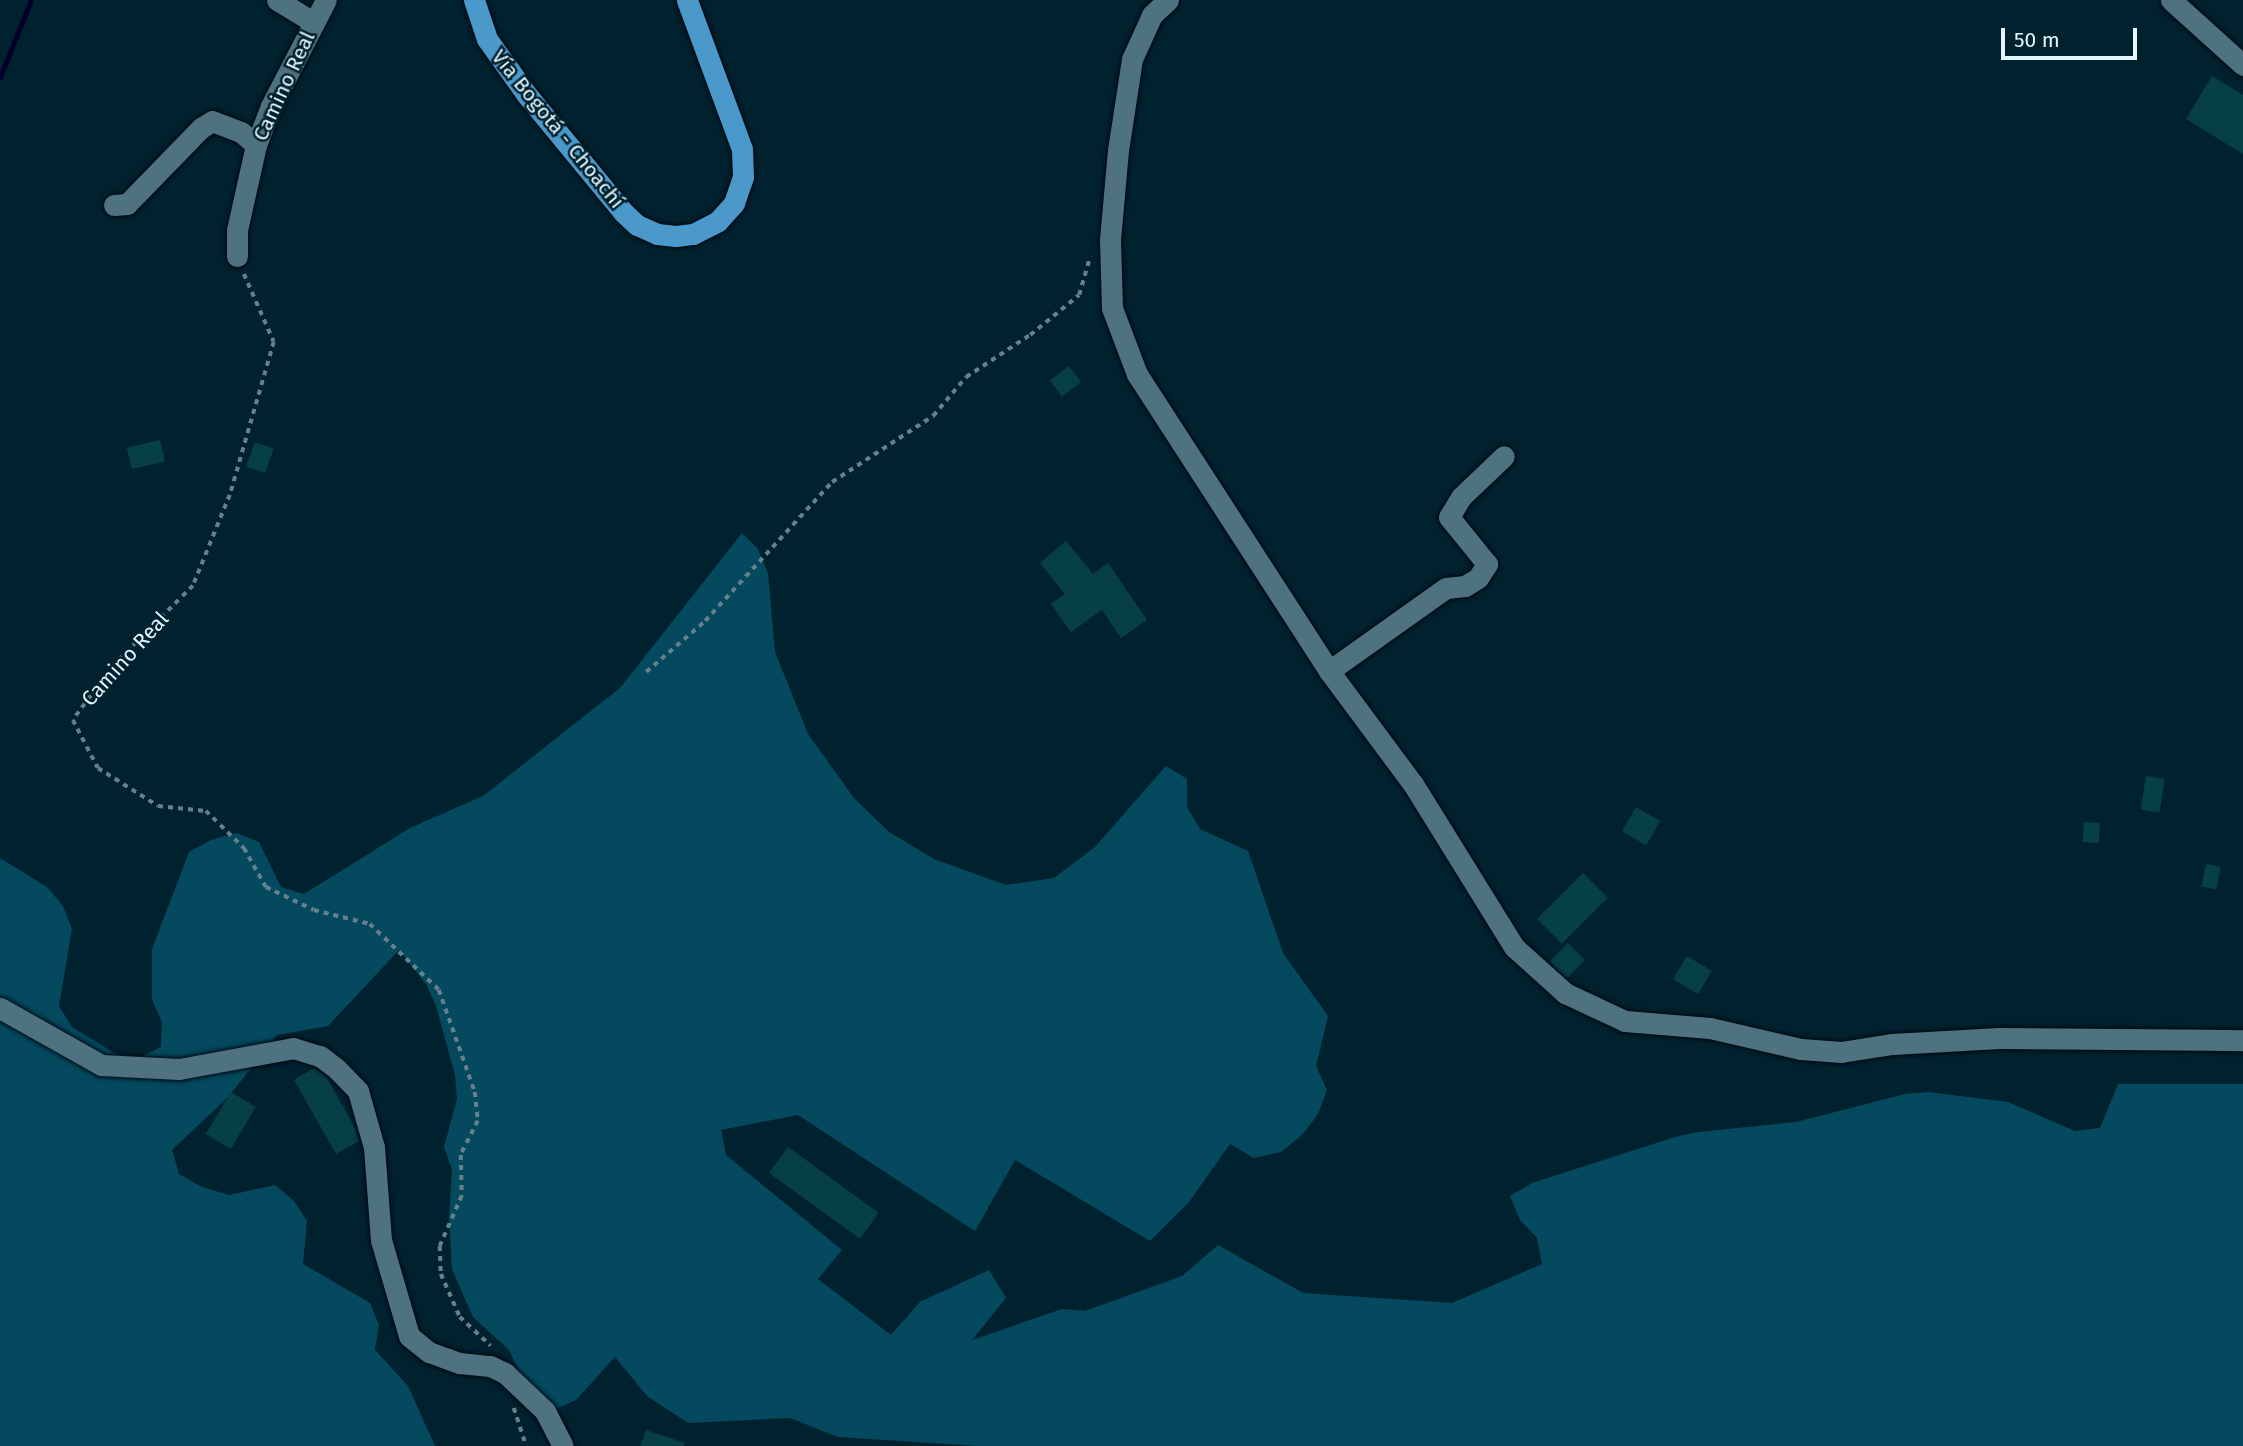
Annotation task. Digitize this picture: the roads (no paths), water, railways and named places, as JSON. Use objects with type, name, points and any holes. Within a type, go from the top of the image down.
[{"type":"main road","name":"Vía Bogotá - Choachí","points":[[474,0],[487,40],[527,95],[599,184],[638,225],[657,234],[676,236],[702,230],[725,215],[739,192],[743,170],[742,149],[687,0]]},
{"type":"street","points":[[277,0],[313,22]]},
{"type":"street","name":"Camino Real","points":[[237,256],[237,230],[256,145],[313,22],[326,0]]},
{"type":"street","points":[[1168,0],[1152,15],[1132,59],[1118,150],[1110,240],[1112,308],[1137,374],[1329,671],[1413,784],[1514,947],[1565,993],[1625,1021],[1710,1028],[1801,1049],[1841,1052],[1892,1044],[1999,1038],[2243,1040]]},
{"type":"street","points":[[2171,0],[2243,65]]},
{"type":"street","points":[[114,205],[127,204],[132,200],[201,128],[212,121],[240,132],[256,145]]},
{"type":"street","points":[[1329,671],[1447,588],[1465,586],[1478,578],[1487,564],[1449,517],[1461,497],[1504,456]]},
{"type":"street","points":[[0,1007],[101,1065],[179,1069],[293,1048],[320,1056],[358,1091],[374,1147],[381,1240],[409,1336],[439,1356],[460,1363],[490,1366],[505,1373],[545,1411],[563,1446]]},
{"type":"waterway","points":[[0,77],[31,0]]}]
